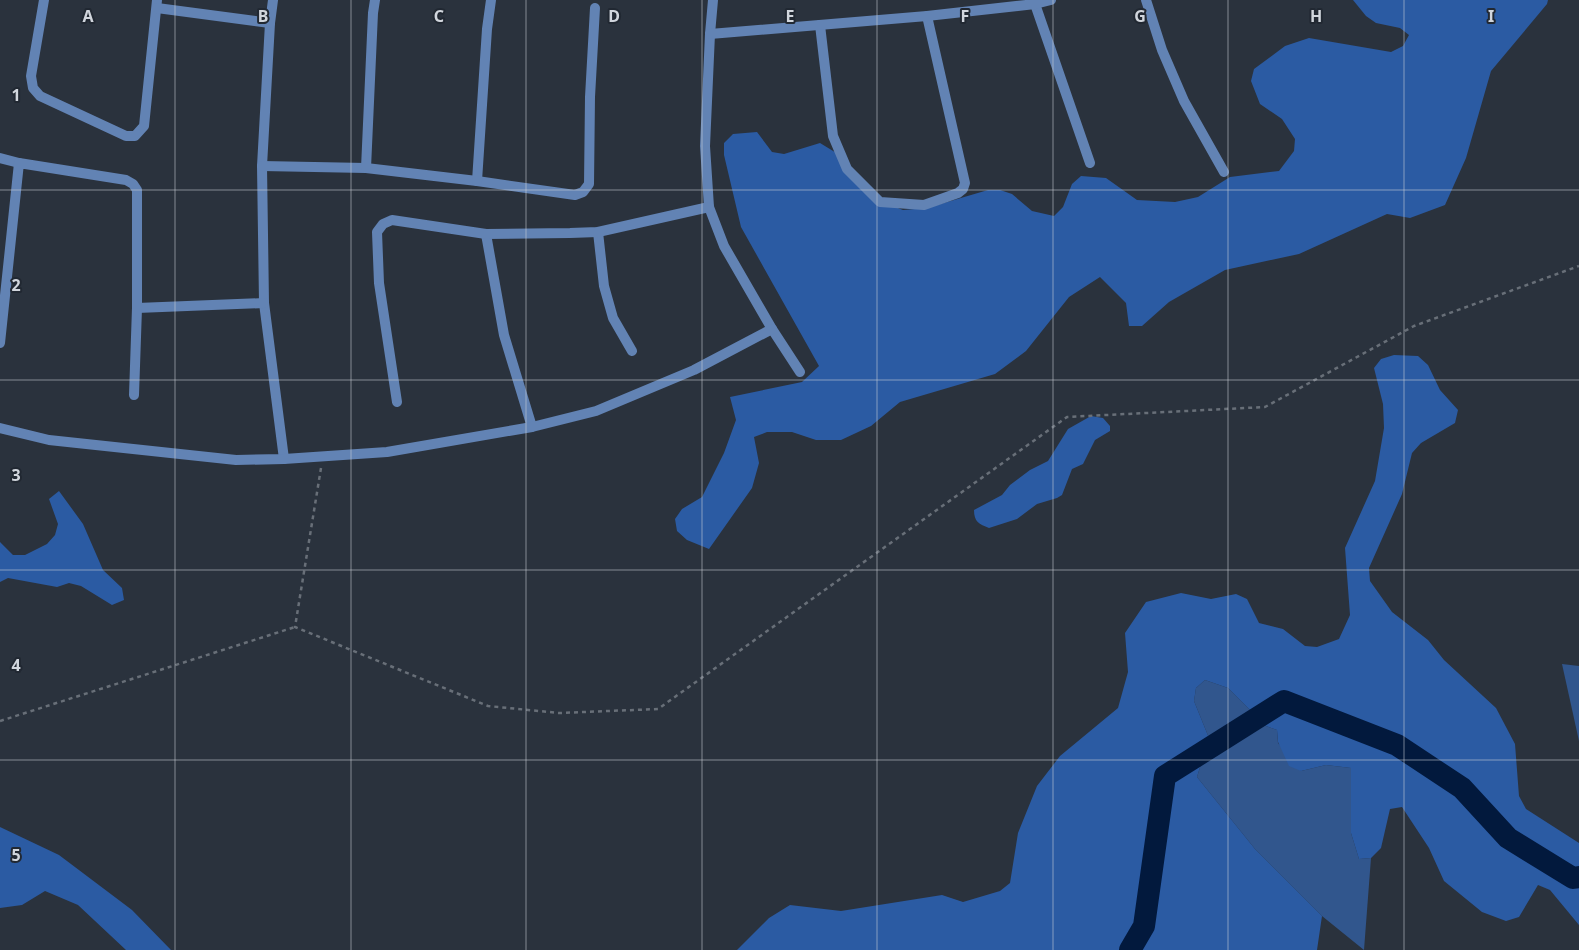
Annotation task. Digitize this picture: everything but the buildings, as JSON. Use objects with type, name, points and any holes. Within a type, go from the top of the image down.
[{"type":"street","points":[[44,0],[31,76],[33,88],[40,96],[126,136],[135,136],[144,126],[157,4],[270,23]]},
{"type":"street","points":[[273,0],[262,166],[264,303],[284,459]]},
{"type":"street","points":[[366,168],[375,0]]},
{"type":"street","points":[[477,181],[486,29],[491,0]]},
{"type":"street","points":[[713,0],[705,146],[709,207],[724,246],[772,329],[800,372]]},
{"type":"street","points":[[710,34],[927,16],[1035,4],[1051,0]]},
{"type":"street","points":[[1146,0],[1162,50],[1184,101],[1224,172]]},
{"type":"street","points":[[1035,4],[1090,162]]},
{"type":"street","points":[[262,166],[366,168],[575,195],[582,192],[589,184],[590,97],[595,8]]},
{"type":"street","points":[[820,25],[833,136],[847,169],[880,202],[924,205],[958,193],[965,183],[927,16]]},
{"type":"street","points":[[0,158],[19,163],[126,180],[133,184],[137,190],[137,308],[134,395]]},
{"type":"street","points":[[0,343],[19,163]]},
{"type":"street","points":[[398,402],[380,283],[377,232],[382,224],[392,220],[486,234],[598,232],[709,207]]},
{"type":"street","points":[[598,232],[604,286],[613,318],[632,351]]},
{"type":"street","points":[[486,234],[504,335],[532,427]]},
{"type":"street","points":[[137,308],[264,303]]},
{"type":"street","points":[[0,428],[49,440],[236,460],[284,459],[387,452],[532,427],[596,411],[694,370],[772,329]]},
{"type":"path","points":[[0,721],[295,628],[488,706],[559,713],[658,709],[1067,417],[1265,407],[1414,326],[1579,266]]},
{"type":"path","points":[[295,628],[323,456]]},
{"type":"shaded area","points":[[1353,0],[1548,0],[1547,4],[1491,71],[1466,158],[1445,205],[1410,218],[1387,214],[1299,254],[1225,270],[1169,302],[1142,326],[1129,326],[1126,303],[1100,277],[1069,297],[1026,351],[995,374],[900,402],[871,426],[841,440],[816,440],[792,432],[767,432],[754,437],[759,463],[752,488],[709,549],[687,540],[677,531],[675,519],[682,509],[702,497],[724,453],[736,420],[730,397],[802,382],[819,366],[741,227],[724,155],[724,143],[733,134],[757,132],[772,152],[784,154],[820,143],[838,154],[880,201],[903,210],[927,208],[988,190],[1000,190],[1012,194],[1032,211],[1054,216],[1063,207],[1072,184],[1081,176],[1106,178],[1137,200],[1175,202],[1198,197],[1230,177],[1279,171],[1294,151],[1295,139],[1282,119],[1260,104],[1251,81],[1254,69],[1285,46],[1309,38],[1391,52],[1403,46],[1409,35],[1400,28],[1376,23],[1366,16]]},
{"type":"shaded area","points":[[1394,355],[1418,356],[1428,365],[1440,390],[1458,410],[1455,423],[1421,443],[1412,453],[1402,494],[1369,568],[1370,581],[1392,612],[1428,640],[1444,660],[1496,708],[1515,744],[1519,796],[1526,809],[1579,843],[1579,925],[1550,890],[1538,885],[1519,917],[1506,921],[1482,912],[1444,881],[1429,848],[1402,807],[1390,809],[1381,848],[1371,858],[1359,859],[1351,833],[1351,768],[1326,765],[1301,771],[1289,766],[1278,742],[1277,730],[1266,726],[1228,688],[1205,680],[1196,688],[1194,701],[1209,738],[1197,777],[1255,849],[1322,916],[1317,950],[737,950],[769,918],[790,905],[841,911],[942,895],[963,902],[1000,891],[1010,883],[1018,833],[1037,786],[1060,756],[1118,708],[1128,672],[1125,633],[1146,602],[1181,593],[1211,599],[1236,594],[1247,599],[1259,623],[1283,629],[1305,646],[1317,647],[1339,639],[1350,615],[1345,548],[1375,481],[1384,428],[1383,404],[1374,368],[1381,359]]},
{"type":"shaded area","points":[[1091,416],[1103,418],[1110,426],[1110,431],[1095,440],[1083,464],[1072,469],[1062,495],[1037,504],[1017,519],[989,528],[978,522],[974,510],[1002,495],[1010,485],[1030,470],[1048,461],[1068,429]]},
{"type":"shaded area","points":[[59,491],[83,524],[103,570],[122,588],[124,600],[112,605],[81,586],[69,583],[57,587],[8,578],[0,582],[0,542],[13,555],[25,555],[47,544],[55,535],[58,524],[49,499]]},
{"type":"shaded area","points":[[1562,664],[1579,666],[1579,741]]},
{"type":"shaded area","points":[[1205,680],[1228,688],[1266,726],[1277,730],[1278,743],[1301,771],[1326,765],[1351,768],[1351,833],[1359,859],[1371,858],[1364,950],[1322,916],[1255,849],[1197,777],[1209,738],[1194,701],[1196,688]]},
{"type":"shaded area","points":[[0,827],[59,855],[132,910],[171,950],[126,950],[78,905],[45,891],[22,905],[0,908]]},
{"type":"waterway","points":[[1130,950],[1144,926],[1165,776],[1284,701],[1397,745],[1462,788],[1508,838],[1573,878],[1579,877]]}]
